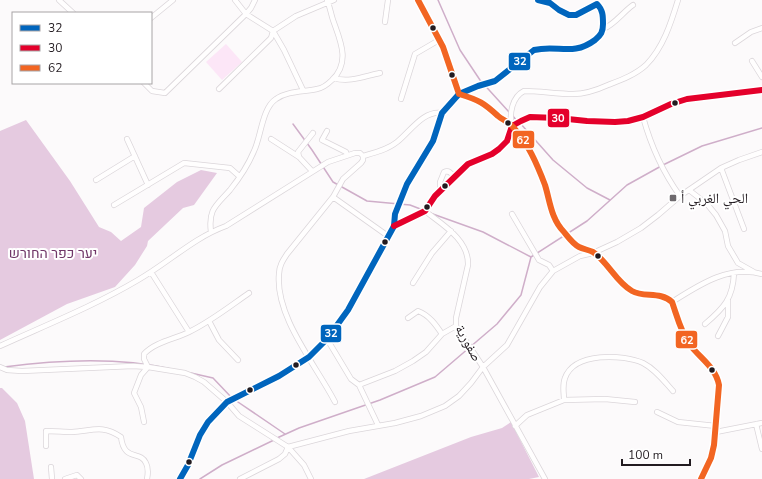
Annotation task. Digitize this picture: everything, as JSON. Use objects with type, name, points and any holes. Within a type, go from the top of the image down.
[{"type":"street","points":[[59,0],[72,12]]},
{"type":"street","points":[[152,17],[173,0]]},
{"type":"street","points":[[235,0],[246,14],[273,31],[303,90]]},
{"type":"street","points":[[145,84],[152,91],[165,92],[246,14],[255,0]]},
{"type":"street","points":[[219,89],[271,38],[273,31],[296,16],[328,1],[334,0]]},
{"type":"street","points":[[386,22],[388,0]]},
{"type":"street","points":[[418,0],[443,47],[459,94]]},
{"type":"street","points":[[180,479],[188,465],[200,435],[208,422],[227,402],[279,376],[308,356],[326,339],[348,310],[394,226],[395,214],[407,184],[433,140],[442,113],[459,94],[495,81],[534,50],[542,48],[575,50],[584,47],[599,37],[603,29],[602,11],[598,2],[576,15],[569,15],[559,10],[549,2],[538,0]]},
{"type":"street","points":[[394,226],[425,211],[434,196],[468,164],[492,154],[507,141],[512,126],[510,118],[515,100],[519,94],[524,91],[573,94],[585,93],[623,80],[646,65],[669,30],[678,0]]},
{"type":"street","points":[[211,232],[210,217],[213,209],[230,190],[254,151],[269,105],[281,96],[303,90],[322,88],[334,78],[340,70],[343,52],[342,44],[328,1]]},
{"type":"street","points":[[603,29],[608,27],[633,5]]},
{"type":"street","points":[[735,43],[751,32],[762,28]]},
{"type":"street","points":[[401,99],[415,54],[439,40]]},
{"type":"street","points":[[752,61],[762,77]]},
{"type":"street","points":[[334,78],[342,81],[380,73]]},
{"type":"street","points":[[512,126],[530,117],[614,122],[643,117],[671,104],[687,99],[762,90]]},
{"type":"street","points":[[459,94],[483,103],[512,126],[525,143],[536,162],[557,224],[578,246],[593,253],[628,289],[639,294],[655,294],[665,297],[672,302],[690,345],[713,370],[718,378],[719,386],[716,432],[711,458],[701,479]]},
{"type":"street","points":[[362,156],[386,149],[396,143],[427,115],[434,112],[442,113]]},
{"type":"street","points":[[643,117],[658,160],[680,196]]},
{"type":"street","points":[[327,130],[322,140],[346,152],[347,155]]},
{"type":"street","points":[[299,157],[298,152],[302,144],[312,133]]},
{"type":"street","points":[[127,139],[148,185]]},
{"type":"street","points":[[271,139],[299,157],[312,171]]},
{"type":"street","points":[[288,447],[349,431],[395,423],[421,416],[445,406],[459,396],[472,383],[483,367],[507,344],[540,287],[553,271],[580,256],[593,253],[617,242],[641,228],[680,196],[721,168],[762,152]]},
{"type":"street","points":[[0,346],[94,303],[139,280],[181,250],[211,232],[226,226],[328,162],[355,153],[360,153],[362,156]]},
{"type":"street","points":[[96,180],[135,156]]},
{"type":"street","points":[[335,402],[326,384],[290,328],[280,291],[279,273],[281,264],[286,254],[333,197],[343,179],[361,163],[363,160],[362,156]]},
{"type":"street","points":[[114,206],[184,163],[230,168],[239,176]]},
{"type":"street","points":[[721,168],[744,229]]},
{"type":"street","points":[[440,191],[440,182],[444,172],[451,172],[454,177]]},
{"type":"street","points":[[689,190],[707,204],[716,215],[725,231],[728,246],[738,263],[754,272],[762,274]]},
{"type":"street","points":[[333,197],[388,236]]},
{"type":"street","name":"صفورية","points":[[425,211],[459,239],[469,256],[456,318],[456,326],[483,367],[545,479]]},
{"type":"street","points":[[512,214],[539,260],[549,265],[553,271]]},
{"type":"street","points":[[413,283],[432,253],[451,231]]},
{"type":"street","points":[[151,272],[189,332]]},
{"type":"street","points":[[672,302],[712,278],[734,273],[754,272]]},
{"type":"street","points":[[705,324],[724,306],[728,300],[733,285],[734,273]]},
{"type":"street","points":[[148,367],[144,359],[144,354],[153,346],[189,332],[209,321],[249,293]]},
{"type":"street","points":[[718,336],[728,318],[728,300]]},
{"type":"street","points":[[408,318],[418,311],[423,313],[436,324],[442,334]]},
{"type":"street","points":[[209,321],[219,340],[238,360]]},
{"type":"street","points":[[359,384],[394,371],[413,361],[426,352],[442,334],[456,326]]},
{"type":"street","points":[[326,339],[351,379],[359,384],[378,425]]},
{"type":"street","points":[[564,400],[565,378],[569,371],[580,362],[605,357],[632,359],[645,364],[661,377],[672,391]]},
{"type":"street","points":[[0,367],[7,370],[22,371],[102,367],[148,367],[185,373],[204,382],[227,402],[239,416],[288,447],[304,465],[311,479]]},
{"type":"street","points":[[144,422],[134,393],[141,375],[148,367]]},
{"type":"street","points":[[515,426],[527,415],[564,400],[605,399],[635,402]]},
{"type":"street","points":[[657,412],[678,422],[716,426]]},
{"type":"street","points":[[716,432],[762,423]]},
{"type":"street","points":[[756,424],[762,449]]},
{"type":"street","points":[[46,446],[46,431],[71,432],[100,429],[117,434],[122,437],[122,444],[126,452],[143,459],[146,462],[147,479]]},
{"type":"street","points":[[240,479],[279,459],[285,454],[288,447]]},
{"type":"street","points":[[51,467],[52,479]]},
{"type":"street","points":[[65,479],[77,475],[81,479]]},
{"type":"shaded area","points":[[226,44],[242,62],[222,80],[206,62]]},
{"type":"green space","name":"יער כפר החורש","points":[[26,120],[70,181],[99,227],[111,232],[121,241],[141,227],[144,208],[177,182],[201,170],[217,173],[194,205],[183,208],[148,241],[147,246],[135,265],[115,287],[67,304],[0,340],[0,131]]},
{"type":"green space","points":[[0,388],[2,388],[17,403],[25,421],[34,479],[0,479]]},
{"type":"green space","points":[[511,422],[539,477],[529,479],[364,479],[471,437],[502,428]]},
{"type":"waterway","points":[[438,0],[460,50],[480,80],[509,112]]},
{"type":"waterway","points":[[512,115],[517,121]]},
{"type":"waterway","points":[[520,123],[553,160],[587,188],[610,200]]},
{"type":"waterway","points":[[293,124],[333,182],[367,201],[410,205],[423,210]]},
{"type":"waterway","points":[[277,438],[299,428],[380,400],[435,377],[497,324],[521,295],[531,257],[587,221],[627,185],[702,146],[762,128]]},
{"type":"waterway","points":[[430,213],[483,232],[531,257]]},
{"type":"waterway","points":[[4,367],[66,361],[109,361],[151,365],[171,369]]},
{"type":"waterway","points":[[191,373],[213,378],[232,398]]},
{"type":"waterway","points":[[235,400],[285,434]]},
{"type":"waterway","points":[[200,479],[222,465],[274,440]]},
{"type":"transit line","name":"62","points":[[418,0],[443,47],[459,94],[481,102],[510,124],[528,147],[542,177],[554,216],[560,227],[577,246],[593,252],[598,256],[626,287],[637,293],[662,297],[672,302],[684,335],[690,345],[708,364],[715,374],[719,385],[714,445],[711,458],[701,479]]},
{"type":"transit line","name":"32","points":[[180,479],[188,465],[200,435],[208,422],[227,402],[279,376],[309,357],[327,339],[348,310],[394,226],[395,214],[407,184],[433,141],[442,113],[459,94],[495,81],[534,50],[550,48],[579,48],[587,45],[599,37],[603,27],[603,16],[602,11],[597,4],[576,15],[569,15],[550,3],[538,0]]},
{"type":"transit line","name":"30","points":[[394,226],[425,211],[435,196],[468,164],[492,154],[499,149],[507,141],[512,126],[530,117],[587,121],[628,121],[643,117],[671,104],[687,99],[762,90]]},
{"type":"place","name":"الحي الغربي أ","points":[[673,198]]}]
